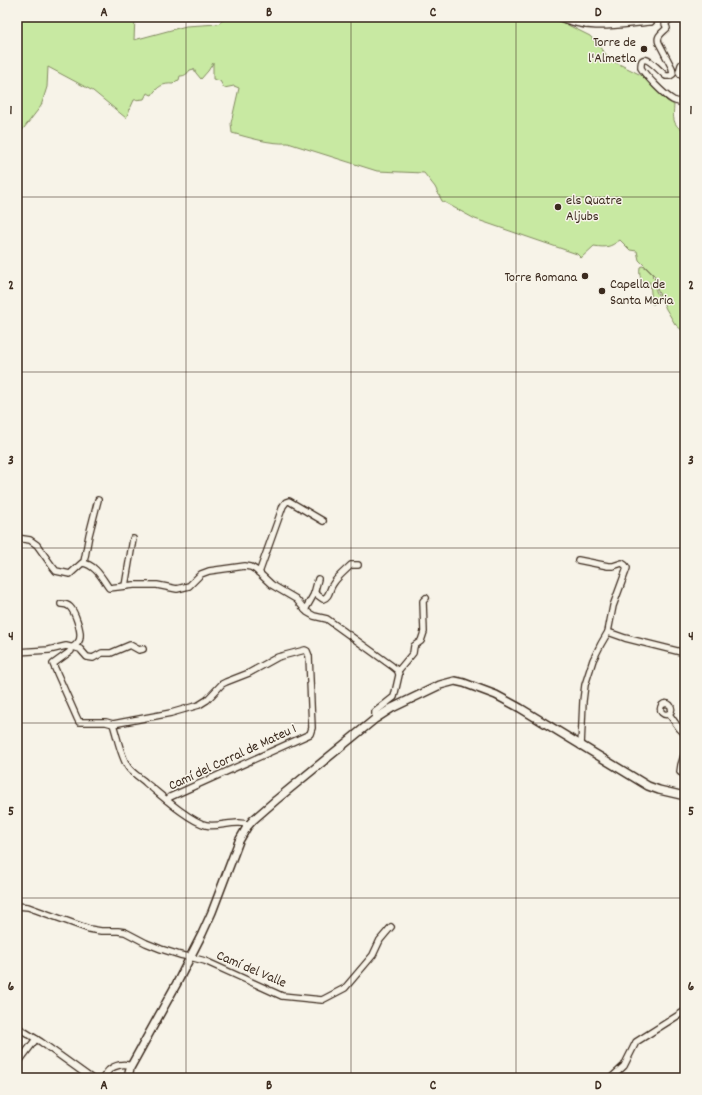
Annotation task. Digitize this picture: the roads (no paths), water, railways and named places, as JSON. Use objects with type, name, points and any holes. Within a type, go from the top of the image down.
[{"type":"main road","points":[[128,1078],[131,1066],[190,957],[212,912],[242,834],[248,825],[271,804],[375,719],[404,702],[440,685],[455,681],[464,683],[496,695],[520,708],[648,786],[685,796]]},
{"type":"street","points":[[558,17],[586,25],[599,26],[637,20],[651,22],[655,17]]},
{"type":"street","points":[[586,25],[588,17]]},
{"type":"street","points":[[672,17],[665,24],[667,27],[666,29],[658,37],[658,40],[672,68],[672,74],[670,76],[666,76],[646,59],[641,62],[641,68],[644,73],[668,97],[685,103]]},
{"type":"street","points":[[685,60],[681,65],[679,72],[681,76],[685,78]]},
{"type":"street","points":[[17,538],[30,540],[37,545],[56,570],[70,574],[84,562],[98,500]]},
{"type":"street","points":[[260,573],[283,506],[286,502],[289,501],[323,522]]},
{"type":"street","points":[[125,586],[133,538]]},
{"type":"street","points":[[578,560],[608,566],[622,563],[627,568],[613,606],[608,632],[593,660],[585,685],[581,746]]},
{"type":"street","points":[[84,562],[96,570],[109,588],[157,585],[177,589],[189,586],[194,583],[201,574],[209,570],[245,566],[251,567],[260,573],[272,585],[296,599],[307,612],[314,616],[327,619],[398,671]]},
{"type":"street","points":[[314,594],[322,599],[326,599],[334,582],[351,565],[358,565]]},
{"type":"street","points":[[305,610],[314,594],[318,578]]},
{"type":"street","points":[[375,719],[375,712],[394,697],[399,675],[398,671],[412,653],[414,646],[420,641],[424,632],[423,601],[426,598]]},
{"type":"street","points":[[61,604],[71,608],[79,627],[80,638],[71,651],[53,664],[79,722],[106,722],[113,724],[121,751],[128,767],[190,818],[211,826],[241,823],[248,825]]},
{"type":"street","points":[[608,632],[625,638],[685,652]]},
{"type":"street","points":[[17,652],[49,650],[69,646],[80,649],[86,656],[93,658],[102,653],[111,653],[130,645],[139,650],[143,649]]},
{"type":"street","name":"Camí del Corral de Mateu 1","points":[[113,724],[171,713],[199,705],[222,684],[249,673],[278,657],[305,650],[307,651],[309,656],[312,714],[312,728],[308,735],[170,797],[167,800]]},
{"type":"street","points":[[669,714],[685,734]]},
{"type":"street","points":[[685,752],[680,772],[685,775]]},
{"type":"street","name":"Camí del Valle","points":[[17,906],[28,907],[89,929],[125,932],[146,943],[180,955],[205,961],[282,996],[322,1000],[345,988],[373,955],[380,940],[391,927]]},
{"type":"street","points":[[611,1078],[624,1066],[636,1042],[685,1011]]},
{"type":"street","points":[[17,1027],[91,1078]]},
{"type":"street","points":[[17,1064],[36,1039]]},
{"type":"street","points":[[103,1078],[110,1069],[125,1064],[131,1066]]},
{"type":"place","name":"Torre de l'Almetla","points":[[644,49]]},
{"type":"place","name":"els Quatre Aljubs","points":[[558,207]]},
{"type":"place","name":"Torre Romana","points":[[585,276]]},
{"type":"place","name":"Capella de Santa Maria","points":[[602,291]]}]
